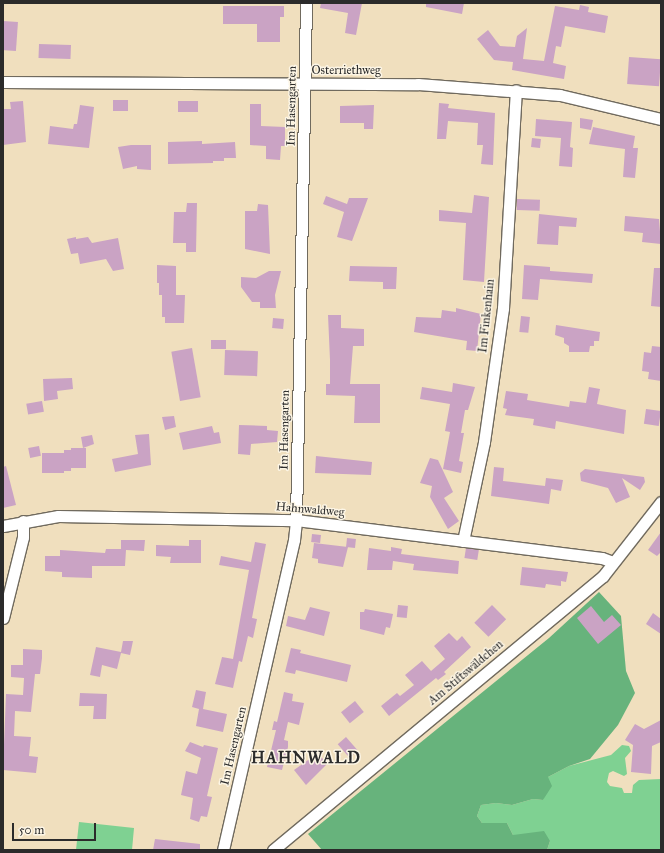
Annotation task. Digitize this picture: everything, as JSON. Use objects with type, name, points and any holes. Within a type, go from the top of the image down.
[{"type":"street","name":"Im Hasengarten","points":[[223,850],[294,540],[296,520],[306,84],[306,3]]},
{"type":"street","name":"Osterriethweg","points":[[3,82],[418,84],[516,90],[560,96],[661,119]]},
{"type":"street","name":"Im Finkenhain","points":[[463,541],[484,442],[503,308],[516,90]]},
{"type":"street","name":"Am Stiftswäldchen","points":[[274,850],[603,576],[661,502]]},
{"type":"street","name":"Hahnwaldweg","points":[[3,526],[23,521],[58,516],[296,520],[613,562]]},
{"type":"street","points":[[3,618],[23,538],[23,521]]},
{"type":"green space","points":[[599,592],[621,616],[626,671],[635,693],[618,725],[590,759],[569,766],[548,777],[552,786],[543,800],[533,799],[512,805],[496,803],[481,805],[477,816],[482,823],[507,823],[513,835],[544,831],[550,841],[547,850],[322,850],[308,834],[549,638]]},
{"type":"green space","points":[[622,745],[629,746],[631,751],[625,758],[627,774],[624,776],[613,771],[609,773],[607,782],[610,786],[622,788],[624,793],[632,793],[633,785],[639,780],[661,779],[661,850],[547,850],[550,841],[513,835],[507,823],[482,823],[477,816],[481,805],[496,803],[512,805],[533,799],[543,800],[548,777],[569,766],[611,755]]},
{"type":"green space","points":[[79,822],[134,828],[132,850],[76,850]]},
{"type":"building","points":[[321,3],[362,3],[356,35],[345,33],[348,13],[320,8]]},
{"type":"building","points":[[426,3],[464,3],[462,14],[426,7]]},
{"type":"building","points":[[580,5],[589,7],[588,12],[608,16],[605,33],[565,26],[561,47],[556,46],[553,63],[566,66],[564,79],[512,70],[513,62],[494,60],[477,39],[488,30],[500,46],[515,47],[517,36],[527,28],[523,59],[544,61],[555,6],[579,10]]},
{"type":"building","points":[[223,6],[284,6],[284,17],[280,17],[280,42],[257,42],[257,24],[223,24]]},
{"type":"building","points":[[3,21],[18,22],[16,51],[3,50]]},
{"type":"building","points":[[39,44],[71,45],[70,59],[39,58]]},
{"type":"building","points":[[629,57],[661,59],[659,86],[627,84]]},
{"type":"building","points":[[113,100],[128,100],[128,111],[113,111]]},
{"type":"building","points":[[23,101],[26,142],[3,145],[3,109],[11,109],[10,102]]},
{"type":"building","points":[[178,101],[198,101],[198,112],[178,112]]},
{"type":"building","points":[[439,103],[449,104],[448,108],[495,113],[493,165],[481,164],[483,145],[477,145],[478,123],[448,121],[446,139],[437,139]]},
{"type":"building","points":[[250,104],[261,104],[261,126],[285,127],[285,146],[281,146],[280,160],[266,159],[266,146],[250,145]]},
{"type":"building","points":[[80,105],[94,107],[89,148],[48,144],[50,126],[73,129],[74,124],[77,124]]},
{"type":"building","points":[[374,105],[373,129],[364,129],[364,123],[340,123],[340,106]]},
{"type":"building","points":[[580,118],[593,120],[591,130],[580,128]]},
{"type":"building","points":[[536,119],[572,122],[570,147],[573,148],[572,167],[559,166],[561,138],[535,136]]},
{"type":"building","points":[[593,127],[635,136],[633,148],[638,148],[635,178],[623,177],[625,149],[589,144]]},
{"type":"building","points":[[532,138],[541,139],[540,148],[531,147]]},
{"type":"building","points":[[202,141],[202,144],[235,142],[236,158],[224,158],[224,161],[213,161],[213,163],[168,164],[168,142]]},
{"type":"building","points":[[131,145],[151,145],[151,170],[137,169],[137,166],[123,169],[118,147]]},
{"type":"building","points":[[474,195],[489,197],[484,282],[463,280],[466,223],[439,221],[439,210],[472,213]]},
{"type":"building","points":[[326,196],[347,204],[349,198],[368,198],[352,241],[337,237],[344,212],[323,204]]},
{"type":"building","points":[[517,199],[540,200],[540,211],[517,210]]},
{"type":"building","points":[[187,203],[197,203],[196,252],[186,252],[186,243],[173,243],[174,212],[186,212]]},
{"type":"building","points":[[258,204],[268,205],[270,254],[245,249],[245,211],[257,211]]},
{"type":"building","points":[[539,214],[577,218],[576,227],[559,226],[558,245],[537,244]]},
{"type":"building","points":[[625,216],[659,219],[661,244],[642,242],[643,233],[624,231]]},
{"type":"building","points":[[76,237],[76,239],[88,237],[92,243],[118,238],[124,269],[113,271],[106,259],[80,264],[78,253],[71,254],[67,239]]},
{"type":"building","points":[[157,265],[176,266],[176,295],[185,295],[184,323],[165,323],[165,317],[162,317],[162,295],[159,295],[159,283],[157,283]]},
{"type":"building","points":[[524,265],[550,267],[550,271],[593,274],[592,283],[540,279],[538,300],[522,299]]},
{"type":"building","points":[[350,266],[397,267],[396,289],[383,289],[383,282],[349,281]]},
{"type":"building","points":[[654,268],[661,268],[661,307],[651,306]]},
{"type":"building","points":[[269,271],[281,271],[275,295],[276,308],[260,308],[260,302],[252,302],[241,287],[241,277],[256,278]]},
{"type":"building","points":[[456,308],[481,314],[477,351],[466,350],[467,341],[414,332],[416,317],[441,318],[442,310],[456,312]]},
{"type":"building","points":[[328,315],[341,315],[341,328],[364,329],[364,346],[353,346],[350,384],[380,384],[380,423],[354,423],[355,396],[326,395],[326,384],[330,384]]},
{"type":"building","points":[[521,316],[530,317],[528,333],[519,332]]},
{"type":"building","points":[[273,318],[284,319],[283,329],[272,328]]},
{"type":"building","points":[[556,325],[600,332],[599,341],[594,341],[594,346],[590,346],[589,352],[569,352],[569,346],[564,343],[564,338],[555,335]]},
{"type":"building","points":[[211,340],[226,340],[226,349],[211,349]]},
{"type":"building","points":[[652,346],[661,347],[661,381],[648,379],[649,372],[642,371],[644,352],[651,353]]},
{"type":"building","points":[[192,348],[201,397],[180,401],[171,352]]},
{"type":"building","points":[[225,350],[258,351],[257,376],[224,375]]},
{"type":"building","points":[[72,378],[73,389],[57,391],[58,399],[44,401],[43,379]]},
{"type":"building","points":[[453,383],[475,387],[468,410],[465,410],[461,433],[464,433],[459,461],[463,462],[461,473],[443,469],[450,432],[445,431],[450,404],[420,399],[422,387],[452,392]]},
{"type":"building","points":[[589,387],[600,389],[597,404],[626,410],[624,434],[556,421],[555,429],[533,425],[534,419],[505,415],[507,409],[503,408],[506,391],[528,394],[527,400],[569,407],[570,401],[586,403]]},
{"type":"building","points":[[42,401],[44,412],[28,415],[26,404]]},
{"type":"building","points":[[646,409],[661,411],[659,426],[644,424]]},
{"type":"building","points":[[174,416],[176,427],[165,430],[162,417]]},
{"type":"building","points":[[239,425],[267,426],[267,430],[278,431],[277,442],[251,444],[250,455],[238,454]]},
{"type":"building","points":[[212,426],[214,433],[219,432],[221,443],[183,450],[179,433]]},
{"type":"building","points":[[149,434],[151,465],[115,472],[112,459],[138,454],[135,435]]},
{"type":"building","points":[[92,435],[94,444],[83,448],[81,437]]},
{"type":"building","points":[[39,446],[41,456],[30,458],[28,448]]},
{"type":"building","points":[[71,448],[86,448],[86,468],[71,468],[71,471],[64,471],[64,473],[42,473],[42,453],[64,453],[64,450],[71,450]]},
{"type":"building","points":[[316,456],[372,462],[371,475],[315,473]]},
{"type":"building","points":[[430,458],[438,460],[453,492],[444,498],[459,521],[448,529],[430,497],[432,486],[420,483]]},
{"type":"building","points":[[6,466],[16,505],[3,508],[3,467]]},
{"type":"building","points":[[494,467],[504,468],[503,481],[545,486],[546,478],[563,480],[561,491],[551,489],[549,504],[491,496]]},
{"type":"building","points":[[585,469],[644,477],[645,482],[640,490],[622,478],[630,497],[616,503],[608,488],[581,481],[580,473]]},
{"type":"building","points":[[661,532],[661,552],[657,556],[648,550]]},
{"type":"building","points":[[312,534],[321,535],[320,543],[311,542]]},
{"type":"building","points":[[347,538],[356,539],[355,548],[346,547]]},
{"type":"building","points":[[121,540],[145,540],[144,551],[126,550],[125,566],[92,566],[92,578],[62,577],[62,572],[45,571],[45,556],[60,556],[60,550],[105,553],[106,549],[121,549]]},
{"type":"building","points":[[189,540],[201,540],[201,563],[170,563],[171,557],[156,556],[156,545],[189,546]]},
{"type":"building","points":[[255,542],[266,544],[252,618],[257,619],[253,638],[248,636],[242,662],[239,661],[233,688],[215,684],[222,657],[233,659],[249,570],[219,565],[221,556],[251,562]]},
{"type":"building","points":[[314,543],[348,547],[343,567],[318,563],[318,559],[312,558]]},
{"type":"building","points":[[391,547],[402,549],[401,554],[459,561],[458,574],[413,570],[414,564],[393,561],[392,570],[367,570],[369,548],[391,551]]},
{"type":"building","points":[[466,548],[479,550],[477,560],[464,558]]},
{"type":"building","points":[[522,567],[568,572],[566,582],[561,581],[561,586],[546,584],[545,588],[520,585]]},
{"type":"building","points":[[398,605],[408,606],[407,618],[397,617]]},
{"type":"building","points":[[492,605],[506,619],[488,637],[474,623]]},
{"type":"building","points":[[591,606],[604,622],[612,615],[621,625],[598,644],[577,618]]},
{"type":"building","points":[[310,607],[330,612],[324,636],[286,626],[288,616],[305,620]]},
{"type":"building","points":[[365,609],[393,614],[390,628],[386,627],[384,635],[360,629],[360,612],[364,612]]},
{"type":"building","points":[[653,613],[661,619],[661,634],[646,624]]},
{"type":"building","points":[[449,633],[457,641],[462,636],[471,647],[444,672],[446,674],[438,680],[436,678],[389,716],[381,706],[397,693],[400,696],[414,685],[405,675],[422,661],[431,671],[445,659],[434,646]]},
{"type":"building","points":[[123,641],[133,641],[130,655],[121,653],[117,669],[102,665],[100,677],[90,675],[96,647],[121,652]]},
{"type":"building","points":[[291,648],[301,650],[300,653],[351,665],[347,682],[296,670],[295,674],[285,672]]},
{"type":"building","points":[[23,649],[42,650],[40,674],[35,674],[31,712],[15,711],[14,736],[31,737],[29,756],[38,757],[36,773],[3,770],[6,694],[23,695],[24,678],[11,677],[11,665],[23,665]]},
{"type":"building","points":[[196,690],[206,692],[203,709],[227,714],[223,732],[196,726],[199,709],[192,707]]},
{"type":"building","points":[[284,692],[293,694],[292,701],[304,703],[299,725],[288,722],[284,740],[288,741],[288,747],[282,770],[267,767],[276,730],[272,730],[274,721],[277,722]]},
{"type":"building","points":[[80,693],[107,694],[106,719],[93,719],[94,706],[79,706]]},
{"type":"building","points":[[355,701],[364,712],[350,723],[341,712]]},
{"type":"building","points":[[661,720],[661,742],[652,746],[651,774],[631,772],[633,745],[625,740],[635,724],[644,729]]},
{"type":"building","points":[[346,737],[358,751],[350,758],[338,744]]},
{"type":"building","points":[[190,742],[203,747],[204,745],[218,748],[207,796],[212,797],[207,817],[201,816],[199,822],[190,819],[193,798],[181,795],[186,771],[197,774],[201,758],[185,751]]},
{"type":"building","points":[[318,753],[327,764],[306,785],[294,770]]},
{"type":"building","points":[[155,839],[200,844],[200,850],[153,850]]},
{"type":"district","name":"HAHNWALD","points":[[306,758]]}]
